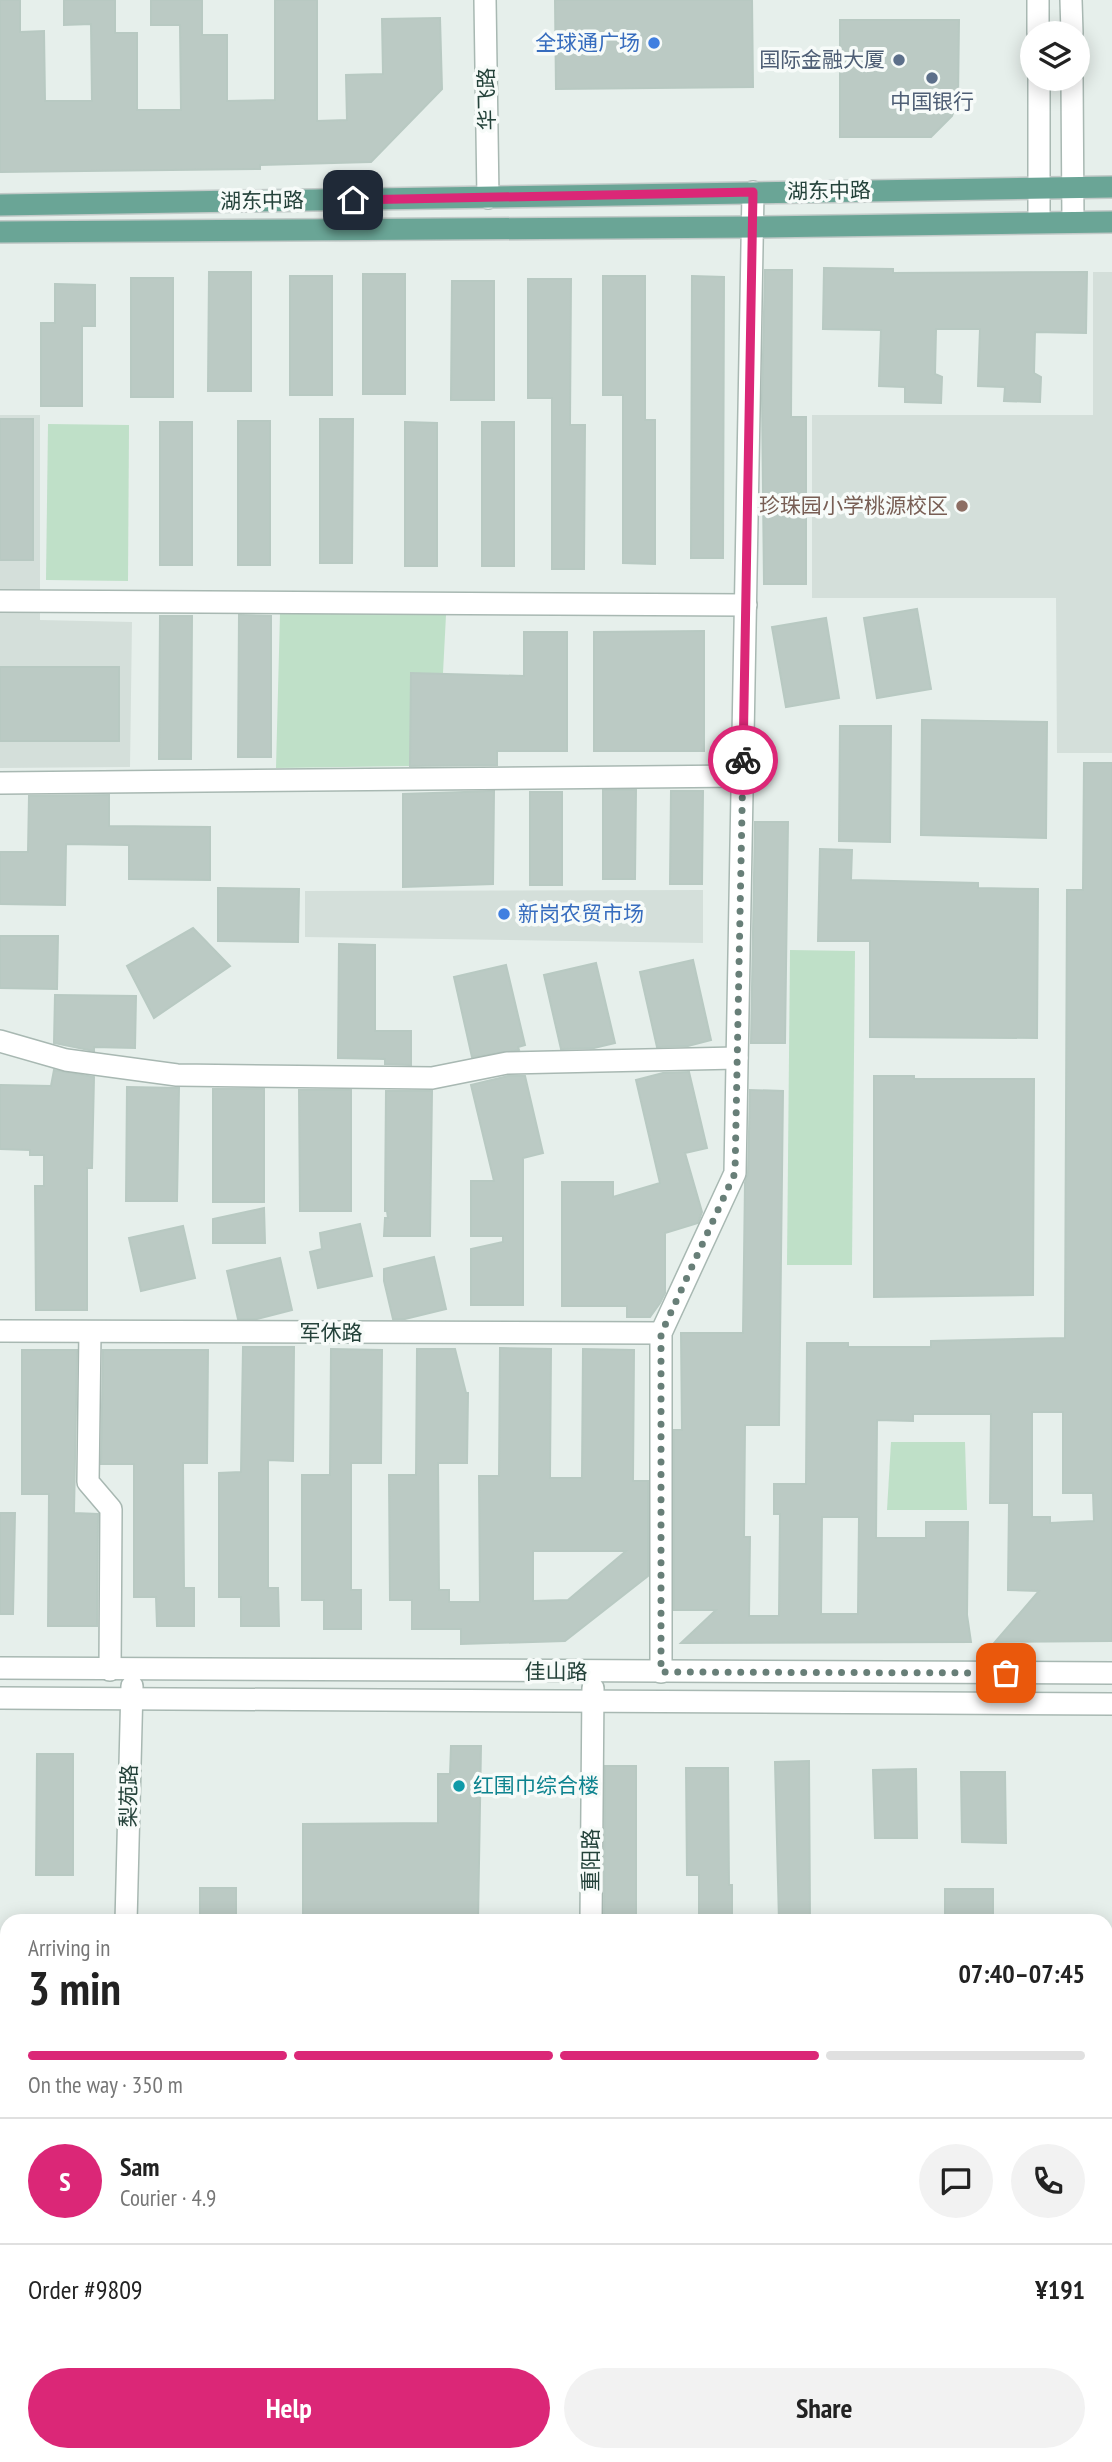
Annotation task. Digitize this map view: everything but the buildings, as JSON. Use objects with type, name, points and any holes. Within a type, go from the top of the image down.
[{"type":"main road","name":"湖东中路","points":[[0,205],[1112,187]]},
{"type":"main road","name":"湖东中路","points":[[0,232],[1112,222]]},
{"type":"street","name":"华飞路","points":[[485,0],[488,198]]},
{"type":"street","points":[[1038,0],[1038,21]]},
{"type":"street","points":[[1071,0],[1072,21]]},
{"type":"street","points":[[1038,91],[1039,222]]},
{"type":"street","points":[[1072,91],[1073,222]]},
{"type":"street","points":[[661,1672],[661,1334],[735,1173],[753,192]]},
{"type":"street","points":[[0,601],[746,605]]},
{"type":"street","points":[[0,783],[743,776]]},
{"type":"street","points":[[0,1041],[66,1060],[177,1076],[432,1078],[507,1063],[737,1059]]},
{"type":"street","name":"军休路","points":[[0,1331],[661,1334]]},
{"type":"street","points":[[90,1332],[89,1482],[111,1509],[110,1670]]},
{"type":"street","name":"佳山路","points":[[0,1668],[1112,1674]]},
{"type":"street","name":"梨苑路","points":[[126,1914],[132,1670]]},
{"type":"street","name":"重阳路","points":[[591,1914],[593,1672]]},
{"type":"street","name":"佳山路","points":[[0,1698],[1112,1704]]},
{"type":"shaded area","name":"珍珠园小学桃源校区","points":[[1093,272],[1112,272],[1112,753],[1057,753],[1056,598],[812,598],[812,415],[1093,415]]},
{"type":"shaded area","points":[[0,415],[40,415],[40,620],[132,622],[130,767],[0,768]]},
{"type":"shaded area","name":"新岗农贸市场","points":[[703,890],[703,943],[305,937],[305,891]]},
{"type":"green space","points":[[48,424],[129,425],[128,581],[46,580]]},
{"type":"green space","points":[[280,613],[446,615],[443,673],[411,674],[410,766],[276,768]]},
{"type":"green space","points":[[790,950],[855,951],[852,1265],[787,1265]]},
{"type":"green space","points":[[891,1442],[965,1442],[967,1510],[887,1510]]},
{"type":"way so far","points":[[743,760],[735,1173],[661,1334],[661,1672],[1006,1673]]},
{"type":"place","name":"全球通广场","points":[[654,43]]},
{"type":"place","name":"国际金融大厦","points":[[899,60]]},
{"type":"place","name":"中国银行","points":[[932,78]]},
{"type":"place","name":"珍珠园小学桃源校区","points":[[962,506]]},
{"type":"place","name":"新岗农贸市场","points":[[504,914]]},
{"type":"place","name":"红围巾综合楼","points":[[459,1786]]},
{"type":"route","points":[[353,200],[753,192],[743,760]]}]
